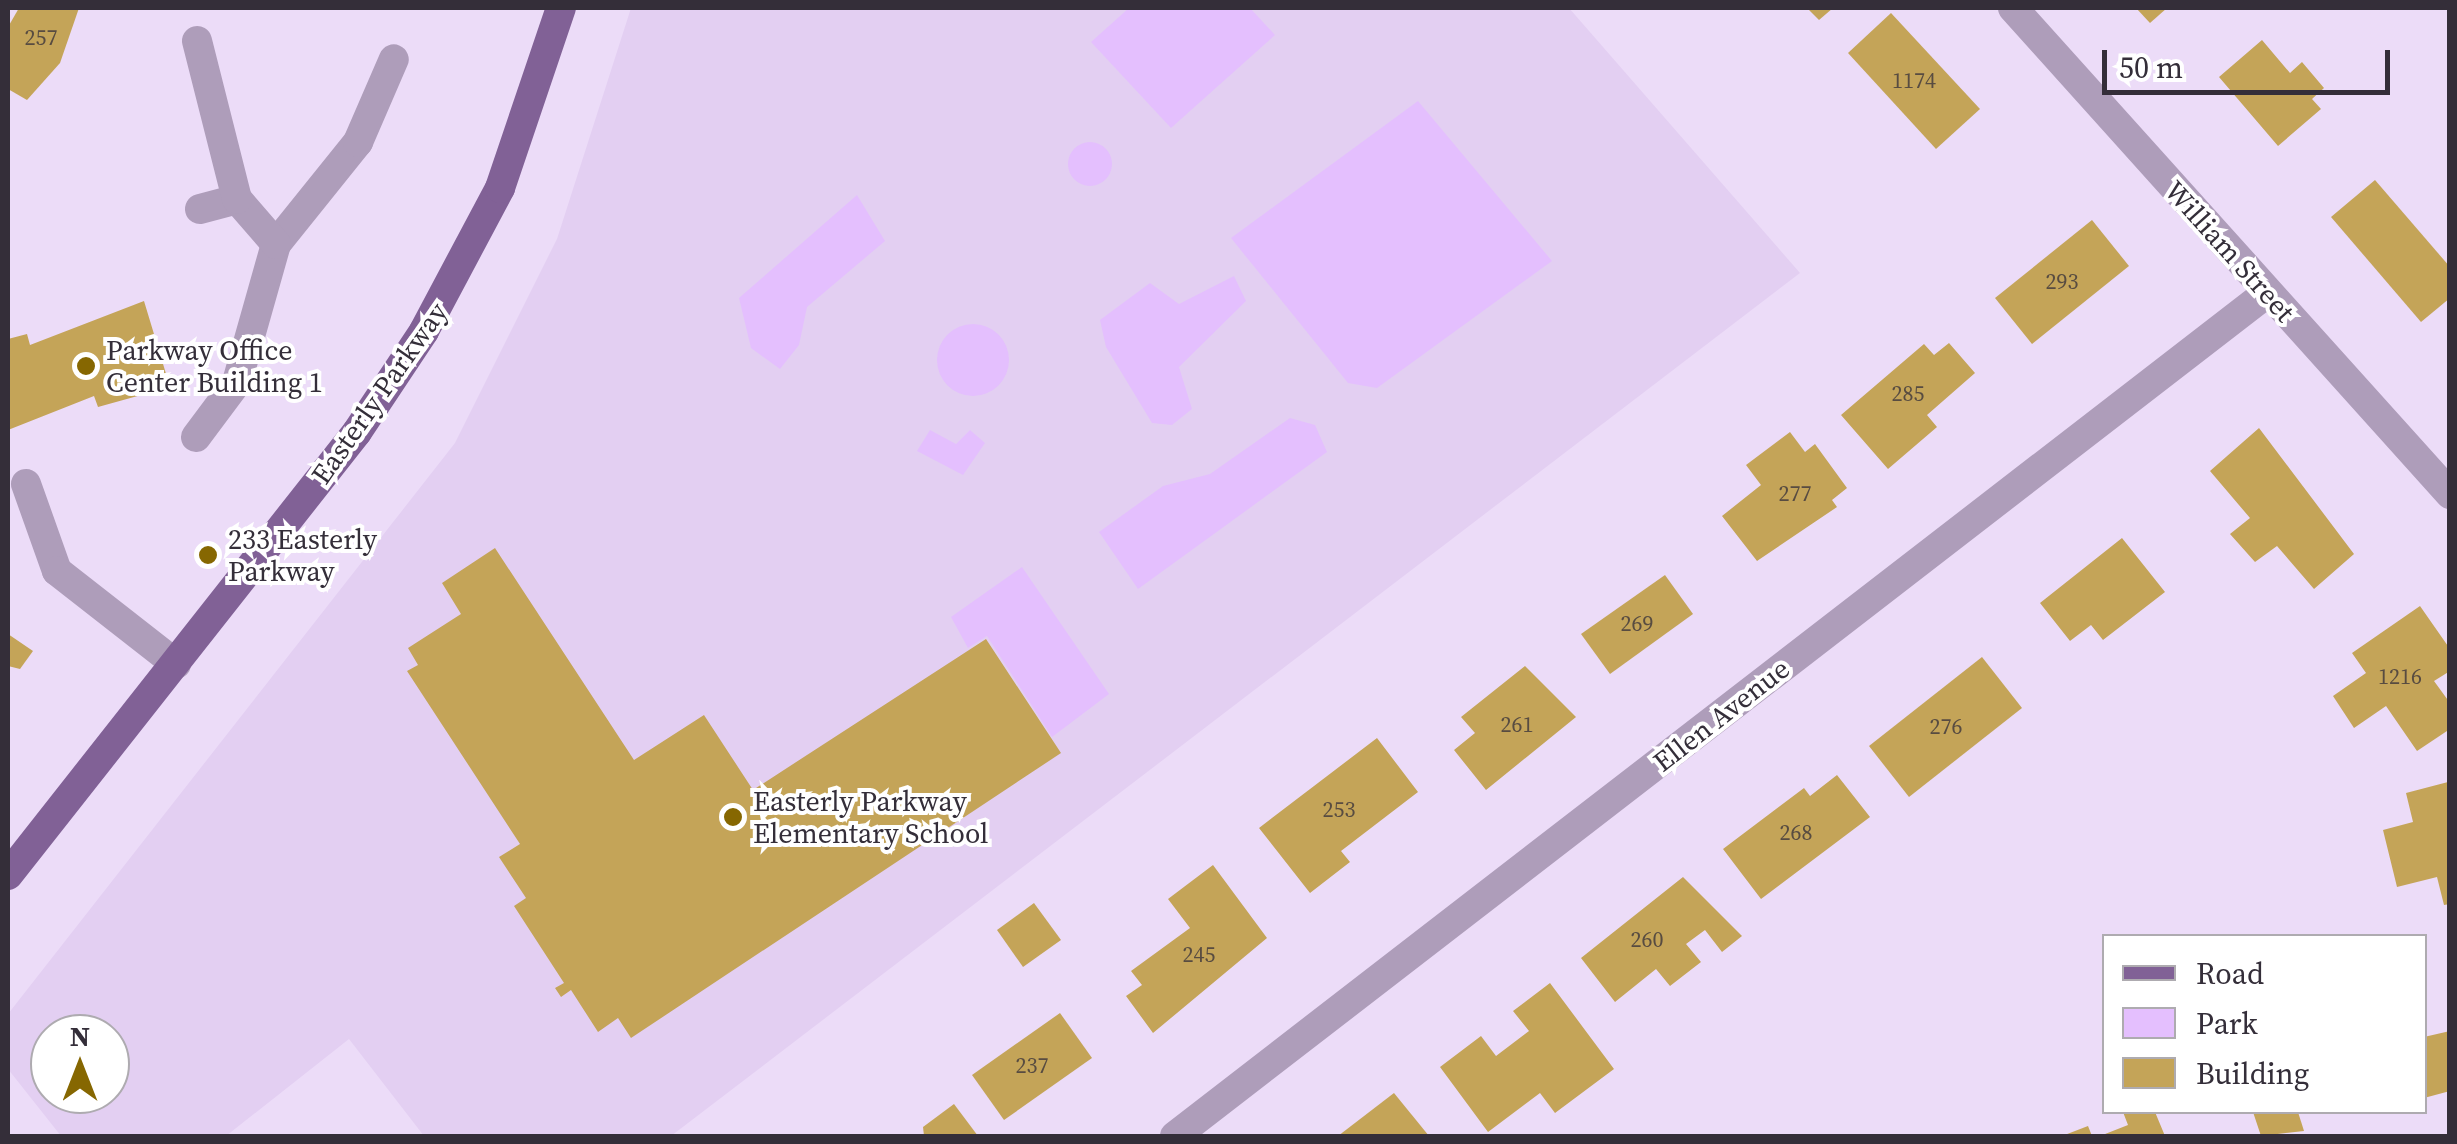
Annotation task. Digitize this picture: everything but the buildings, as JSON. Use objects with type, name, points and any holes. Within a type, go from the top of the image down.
[{"type":"main road","name":"Easterly Parkway","points":[[8,875],[357,432],[443,302],[500,188],[562,8]]},
{"type":"street","name":"William Street","points":[[2013,8],[2450,494]]},
{"type":"street","points":[[196,41],[238,199],[276,244]]},
{"type":"street","points":[[196,437],[236,382],[276,244],[358,142],[394,60]]},
{"type":"street","points":[[200,210],[238,199]]},
{"type":"street","name":"Ellen Avenue","points":[[1176,1136],[2267,293]]},
{"type":"street","points":[[26,484],[57,571],[176,664]]},
{"type":"shaded area","points":[[631,8],[1569,8],[1800,273],[671,1136],[424,1136],[349,1039],[226,1136],[61,1136],[44,1114],[130,1114],[130,1014],[30,1014],[30,1097],[8,1069],[8,1014],[455,443],[557,239]]},
{"type":"green space","points":[[1129,8],[1250,8],[1275,35],[1171,128],[1091,42]]},
{"type":"green space","points":[[1418,101],[1552,261],[1377,388],[1348,383],[1231,238]]},
{"type":"green space","points":[[1090,142],[1106,148],[1112,164],[1106,180],[1090,186],[1074,180],[1068,164],[1074,148]]},
{"type":"green space","points":[[857,195],[885,241],[807,307],[799,345],[780,369],[751,348],[739,298]]},
{"type":"green space","points":[[1234,276],[1246,301],[1179,367],[1192,409],[1172,425],[1152,423],[1106,347],[1100,320],[1150,283],[1179,304]]},
{"type":"green space","points":[[973,324],[987,326],[999,334],[1007,346],[1007,374],[999,386],[987,394],[973,396],[959,394],[947,386],[939,374],[937,360],[939,346],[947,334],[959,326]]},
{"type":"green space","points":[[1290,418],[1315,425],[1327,452],[1138,589],[1099,532],[1163,486],[1210,474]]},
{"type":"green space","points":[[930,430],[956,444],[970,430],[985,443],[963,475],[917,451]]},
{"type":"green space","points":[[1022,567],[1109,694],[1052,737],[987,636],[968,648],[951,617]]},
{"type":"place","name":"Parkway Office Center Building 1","points":[[86,366]]},
{"type":"place","name":"233 Easterly Parkway","points":[[208,555]]},
{"type":"place","name":"Easterly Parkway Elementary School","points":[[733,817]]}]
